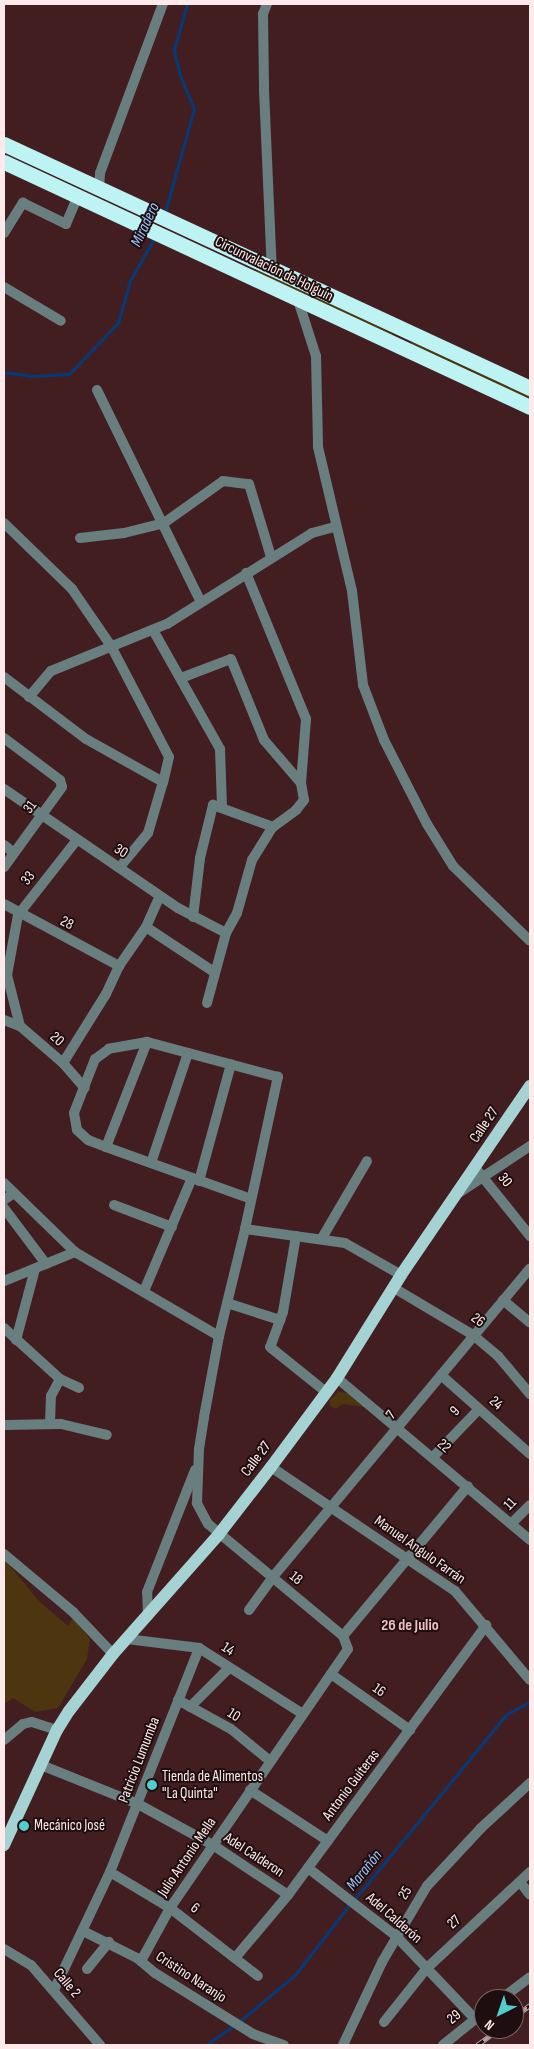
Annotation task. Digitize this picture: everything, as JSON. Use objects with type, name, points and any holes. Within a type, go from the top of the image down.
[{"type":"highway","name":"Circunvalación de Holguín","points":[[4,144],[199,232],[272,270],[530,388]]},
{"type":"highway","name":"Circunvalación de Holguín","points":[[4,162],[530,407]]},
{"type":"main road","name":"Calle 27","points":[[4,1845],[57,1730],[114,1654],[219,1534],[337,1378],[401,1275],[456,1195],[478,1171],[530,1086]]},
{"type":"street","points":[[99,188],[100,173],[164,4]]},
{"type":"street","points":[[267,4],[263,14],[264,90],[272,270]]},
{"type":"street","points":[[4,233],[23,203],[66,224],[78,196]]},
{"type":"street","points":[[4,287],[61,321]]},
{"type":"street","points":[[298,300],[316,356],[318,447],[352,591],[363,685],[384,740],[427,824],[453,866],[530,942]]},
{"type":"street","points":[[97,390],[164,523],[201,602]]},
{"type":"street","points":[[80,538],[124,533],[164,523],[223,481],[249,484],[258,524],[271,557]]},
{"type":"street","points":[[4,523],[72,588],[111,646],[170,757],[148,833],[119,868]]},
{"type":"street","points":[[29,698],[48,673],[153,630],[312,533],[336,527]]},
{"type":"street","points":[[207,1003],[226,933],[237,912],[252,860],[273,827],[296,810],[304,800],[302,783],[306,719],[246,573]]},
{"type":"street","points":[[153,630],[220,749],[222,807]]},
{"type":"street","points":[[181,678],[231,659],[264,740],[302,783]]},
{"type":"street","points":[[4,677],[29,698],[86,738],[163,782]]},
{"type":"street","name":"31","points":[[4,738],[60,780],[62,789],[4,867]]},
{"type":"street","name":"30","points":[[4,789],[76,841],[160,896],[193,917],[226,933]]},
{"type":"street","points":[[193,917],[200,858],[213,805],[273,827]]},
{"type":"street","name":"33","points":[[20,1026],[7,975],[18,915],[76,841]]},
{"type":"street","points":[[4,845],[14,853]]},
{"type":"street","points":[[63,1063],[106,994],[119,966],[146,928],[160,896]]},
{"type":"street","name":"28","points":[[4,904],[18,915],[119,966]]},
{"type":"street","points":[[146,928],[214,972]]},
{"type":"street","name":"20","points":[[4,1020],[20,1026],[63,1063],[85,1088]]},
{"type":"street","points":[[106,1147],[148,1042]]},
{"type":"street","points":[[148,1616],[147,1592],[178,1520],[198,1459],[219,1336],[245,1229],[278,1077],[148,1042],[101,1053],[95,1059],[74,1113],[74,1122],[77,1130],[88,1140],[251,1199]]},
{"type":"street","points":[[151,1164],[188,1053]]},
{"type":"street","points":[[144,1291],[195,1180],[231,1064]]},
{"type":"street","points":[[478,1171],[530,1146]]},
{"type":"street","points":[[322,1238],[367,1162]]},
{"type":"street","name":"30","points":[[478,1171],[530,1236]]},
{"type":"street","points":[[4,1183],[75,1252],[219,1336]]},
{"type":"street","points":[[4,1200],[14,1193]]},
{"type":"street","points":[[114,1205],[172,1227]]},
{"type":"street","points":[[4,1208],[46,1264]]},
{"type":"street","points":[[245,1229],[345,1242],[401,1275]]},
{"type":"street","points":[[296,1236],[280,1320],[270,1346],[274,1353],[326,1392]]},
{"type":"street","points":[[4,1281],[75,1252]]},
{"type":"street","name":"7","points":[[250,1610],[272,1578],[399,1428],[473,1335],[530,1268]]},
{"type":"street","points":[[16,1340],[35,1269]]},
{"type":"street","name":"26","points":[[394,1288],[473,1335],[498,1356],[530,1394]]},
{"type":"street","points":[[503,1300],[530,1323]]},
{"type":"street","points":[[227,1303],[280,1320]]},
{"type":"street","points":[[4,1328],[60,1379],[79,1388]]},
{"type":"street","name":"24","points":[[442,1375],[530,1454]]},
{"type":"street","name":"22","points":[[337,1378],[399,1428],[530,1540]]},
{"type":"street","points":[[50,1423],[51,1396],[60,1379]]},
{"type":"street","name":"9","points":[[433,1457],[479,1409]]},
{"type":"street","points":[[4,1425],[50,1423],[107,1435]]},
{"type":"street","name":"18","points":[[198,1459],[197,1503],[202,1517],[219,1534],[343,1636],[348,1649]]},
{"type":"street","name":"Manuel Angulo Farrán","points":[[271,1467],[409,1558],[455,1591],[486,1625],[530,1680]]},
{"type":"street","points":[[343,1636],[468,1486]]},
{"type":"street","name":"11","points":[[512,1524],[530,1505]]},
{"type":"street","points":[[4,1554],[73,1612],[114,1654]]},
{"type":"street","name":"Antonio Guiteras","points":[[235,1958],[288,1895],[486,1625]]},
{"type":"street","name":"14","points":[[127,1640],[199,1648],[303,1714]]},
{"type":"street","name":"Patricio Lumumba","points":[[54,1990],[110,1872],[199,1648]]},
{"type":"street","name":"Julio Antonio Mella","points":[[141,1961],[170,1908],[348,1649]]},
{"type":"street","points":[[190,1707],[230,1668]]},
{"type":"street","name":"16","points":[[331,1674],[410,1730]]},
{"type":"street","name":"10","points":[[178,1700],[230,1729],[270,1761]]},
{"type":"street","points":[[4,1740],[23,1724],[32,1722],[57,1730]]},
{"type":"street","name":"Adel Calderon","points":[[40,1765],[138,1804],[213,1845],[288,1895]]},
{"type":"street","name":"25","points":[[343,2045],[396,1936],[427,1886],[481,1828],[530,1783]]},
{"type":"street","points":[[250,1790],[328,1841]]},
{"type":"street","name":"Adel Calderón","points":[[308,1868],[396,1936],[474,2018]]},
{"type":"street","name":"6","points":[[110,1872],[170,1908],[258,1976]]},
{"type":"street","name":"27","points":[[384,2022],[427,1968],[530,1872]]},
{"type":"street","points":[[520,1882],[530,1895]]},
{"type":"street","name":"Cristino Naranjo","points":[[82,1931],[109,1942],[141,1961],[245,2030],[284,2045]]},
{"type":"street","points":[[87,1969],[109,1942]]},
{"type":"street","name":"Calle 2","points":[[4,1949],[31,1965],[100,2045]]},
{"type":"street","points":[[514,1989],[530,1977]]},
{"type":"street","name":"29","points":[[443,2045],[474,2020]]},
{"type":"shaded area","points":[[258,269],[392,333],[392,336],[257,272]]},
{"type":"shaded area","points":[[412,342],[530,394],[530,399],[410,346]]},
{"type":"shaded area","points":[[338,1392],[349,1393],[365,1407],[342,1404],[336,1409],[330,1406],[329,1401]]},
{"type":"shaded area","points":[[4,1559],[41,1603],[68,1626],[73,1618],[90,1639],[87,1659],[58,1708],[35,1712],[13,1698],[4,1704]]},
{"type":"waterway","name":"Miradero","points":[[165,212],[194,109],[181,79],[174,50],[187,4]]},
{"type":"waterway","name":"Miradero","points":[[4,372],[32,376],[69,374],[118,323],[130,281],[154,238]]},
{"type":"waterway","name":"Marañón","points":[[354,1900],[507,1714],[530,1702]]},
{"type":"waterway","name":"Marañón","points":[[240,2021],[295,1975],[350,1904]]},
{"type":"waterway","name":"Marañón","points":[[206,2045],[233,2026]]},
{"type":"railway","points":[[524,2010],[530,2005]]},
{"type":"railway","points":[[477,2045],[485,2039]]},
{"type":"place","name":"Tienda de Alimentos \"La Quinta\"","points":[[152,1785]]},
{"type":"place","name":"Mecánico José","points":[[24,1826]]},
{"type":"district","name":"26 de Julio","points":[[410,1626]]}]
